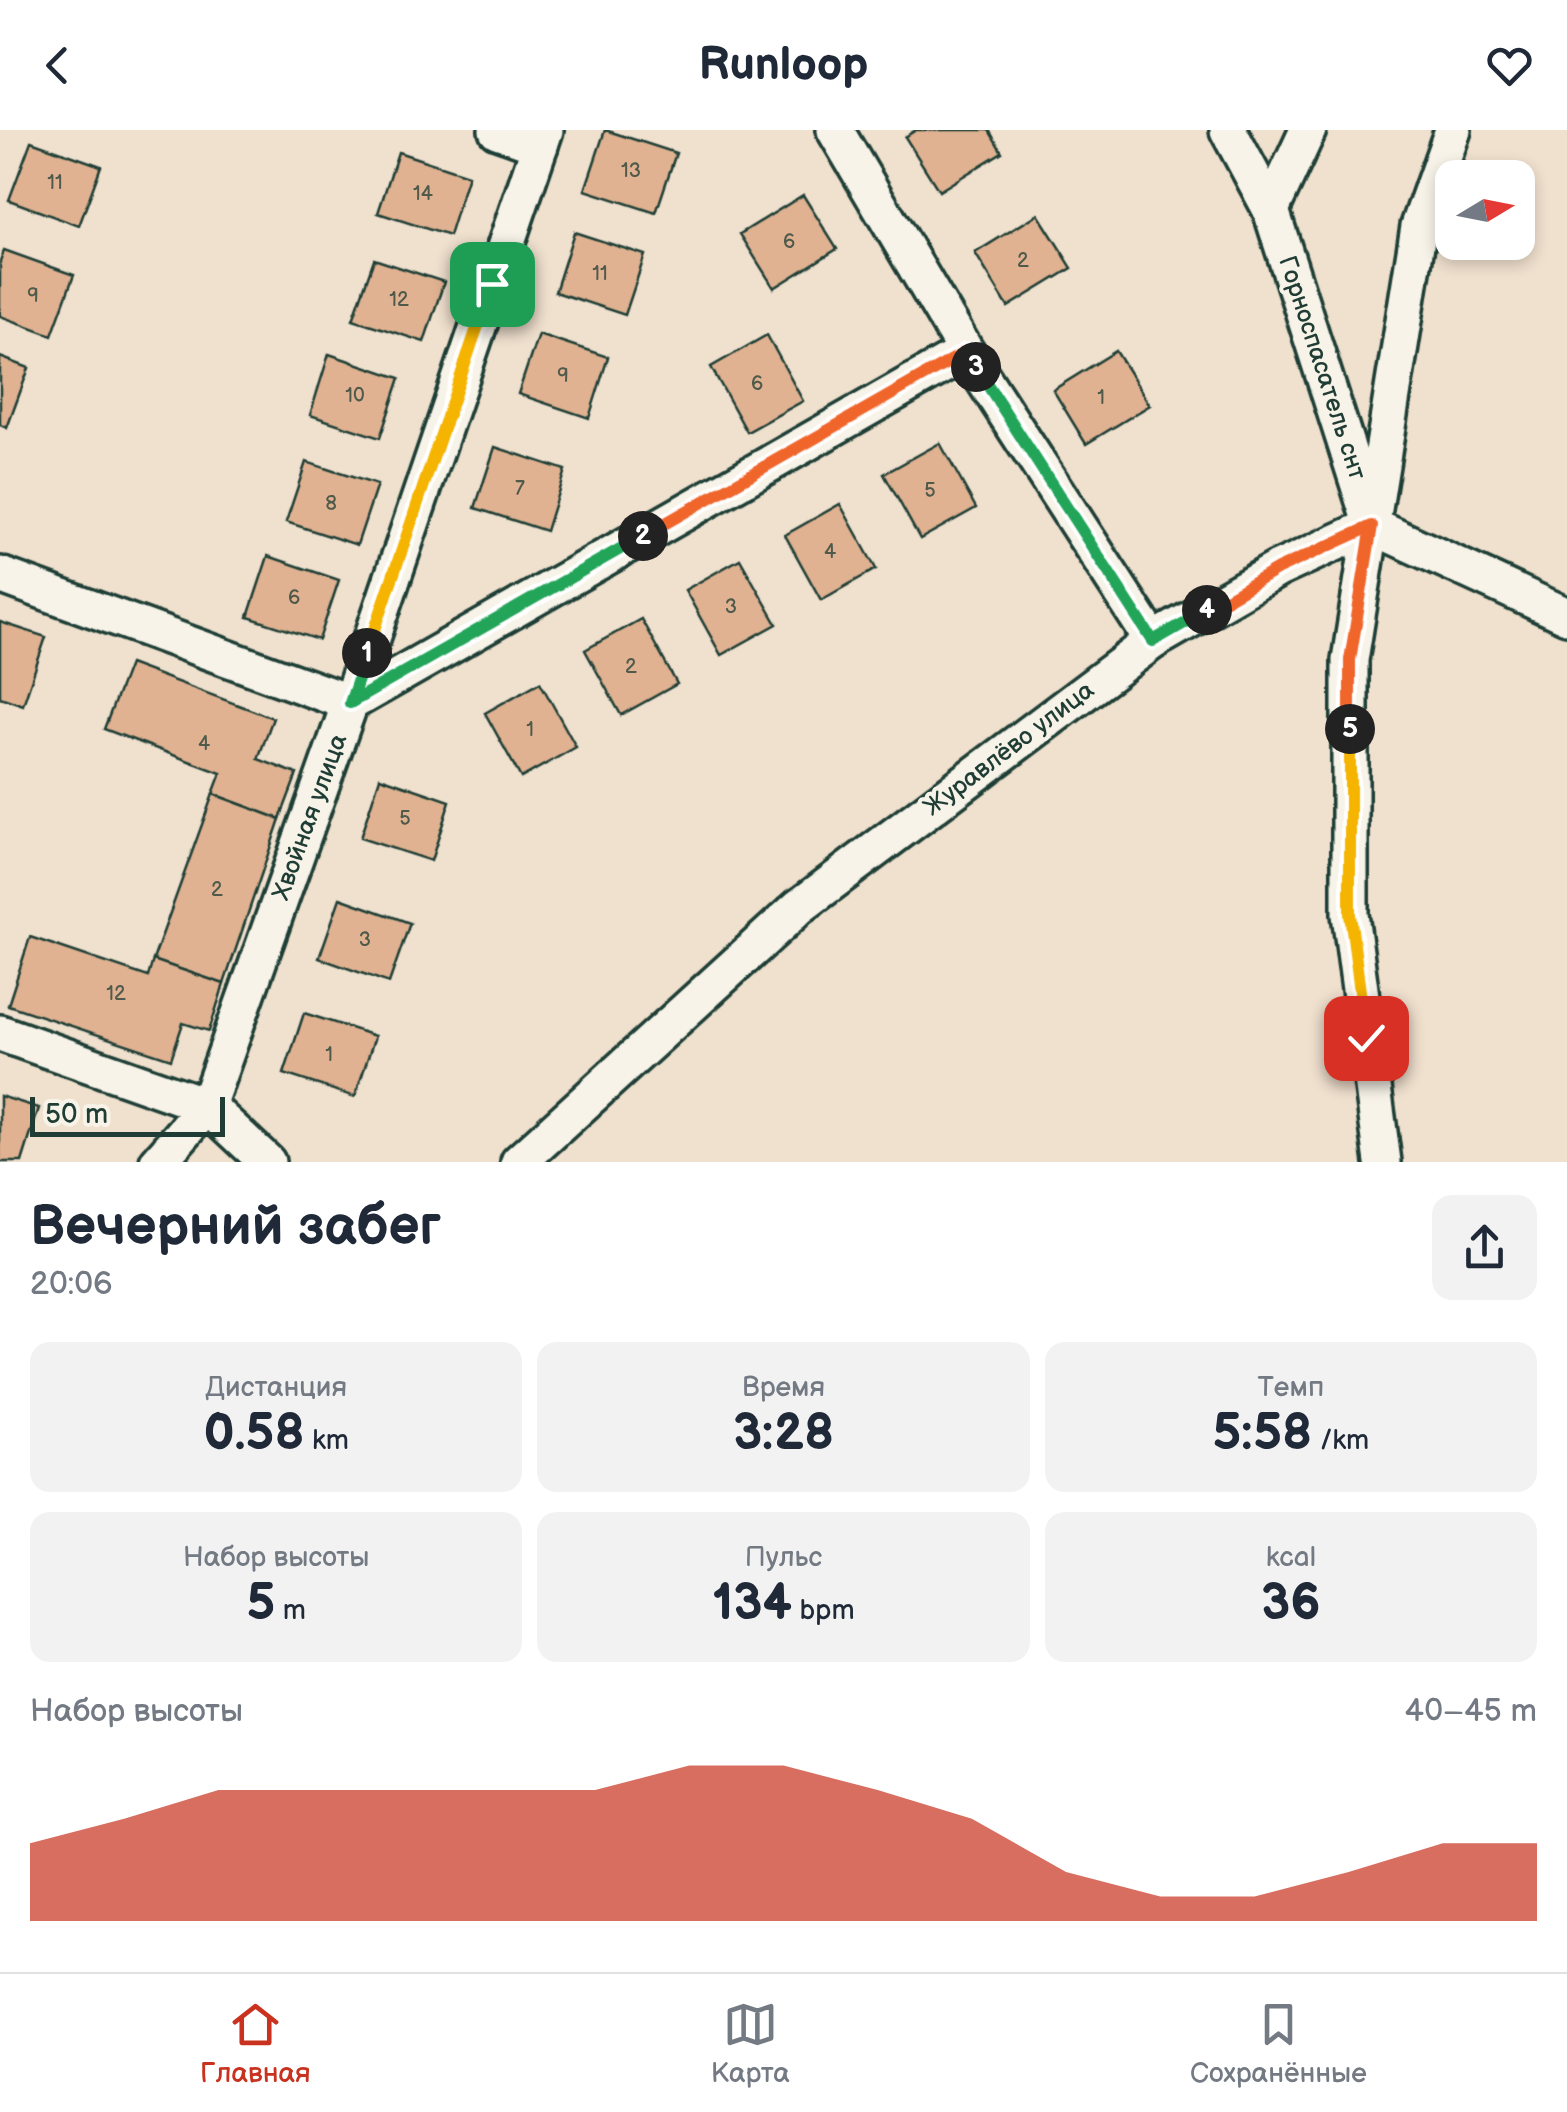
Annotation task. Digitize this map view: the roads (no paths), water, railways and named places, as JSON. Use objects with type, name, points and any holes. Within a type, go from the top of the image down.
[{"type":"street","points":[[497,130],[542,138]]},
{"type":"street","points":[[835,130],[966,352],[1153,641]]},
{"type":"street","name":"Горноспасатель снт","points":[[1228,130],[1272,210],[1372,526]]},
{"type":"street","points":[[1272,210],[1308,130]]},
{"type":"street","points":[[1383,1162],[1350,914],[1350,660],[1418,226],[1453,130]]},
{"type":"street","name":"Хвойная улица","points":[[207,1106],[350,703],[542,138]]},
{"type":"street","points":[[0,575],[350,703],[966,352]]},
{"type":"street","points":[[1372,526],[1567,616]]},
{"type":"street","name":"Журавлёво улица","points":[[519,1162],[799,907],[1153,641],[1278,569],[1372,526]]},
{"type":"street","points":[[0,1033],[207,1106],[267,1162]]},
{"type":"street","points":[[158,1162],[207,1106]]}]
